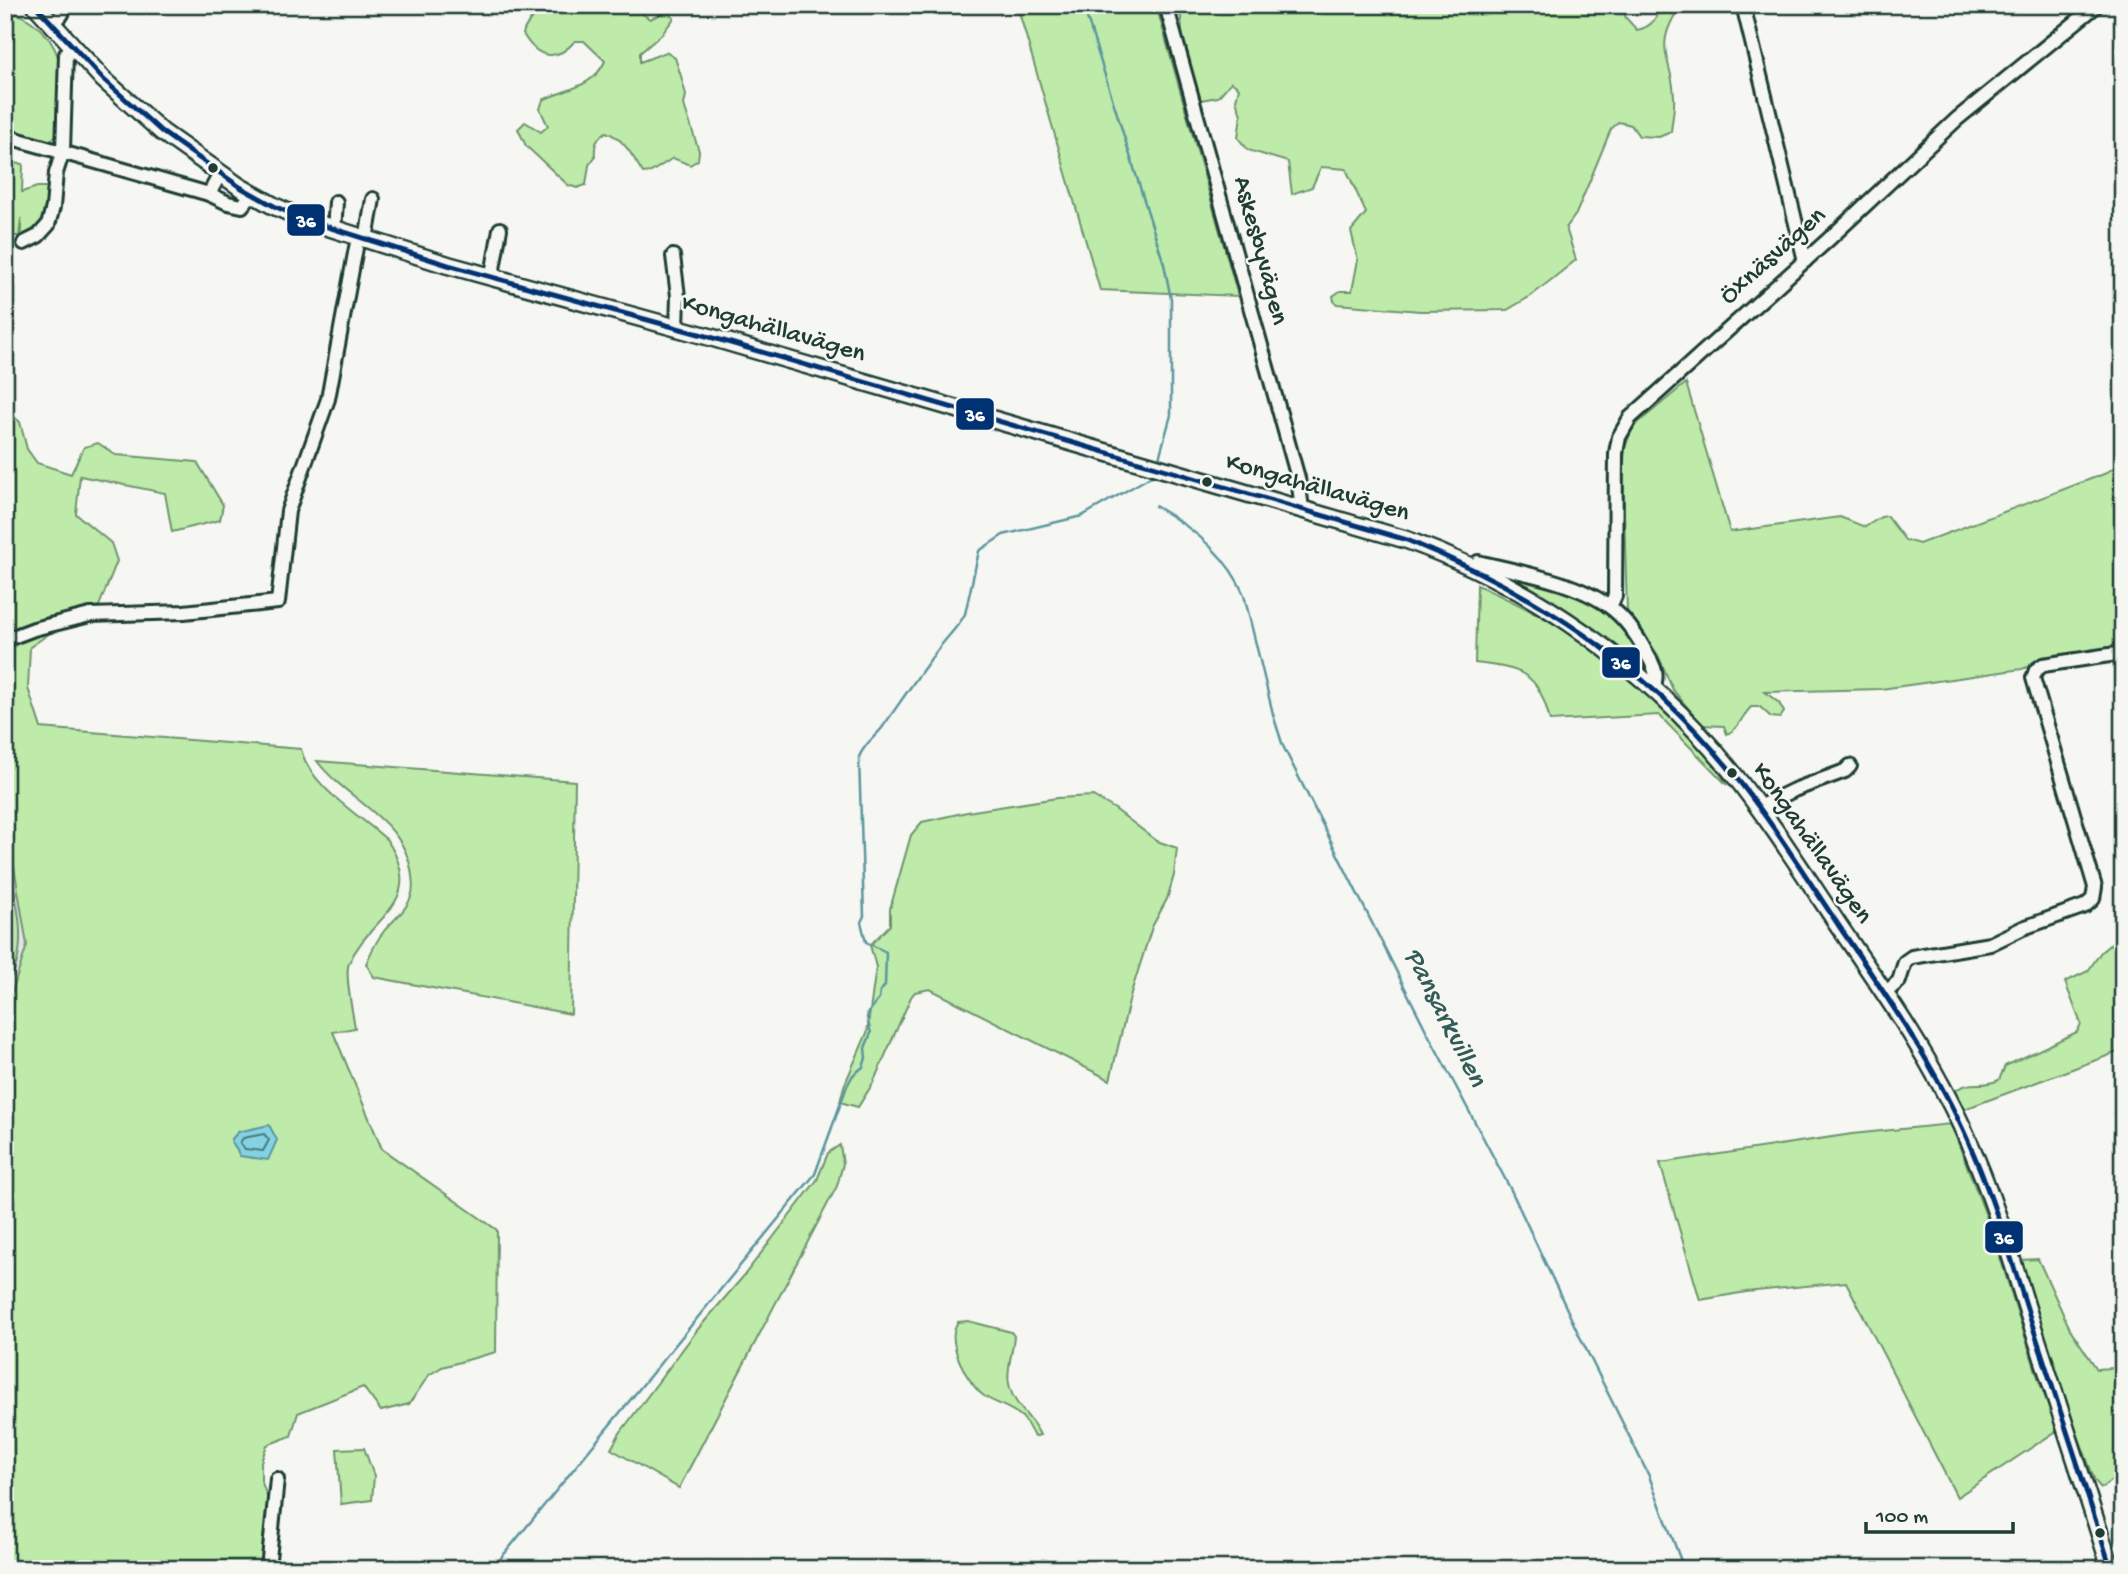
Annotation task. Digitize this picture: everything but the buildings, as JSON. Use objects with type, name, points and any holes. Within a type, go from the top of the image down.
[{"type":"street","name":"Kongahällavägen","points":[[35,5],[139,114],[219,174],[291,214],[448,265],[492,275],[1399,537],[1474,567],[1576,626],[1653,688],[1717,755],[1759,807],[1885,993],[1938,1078],[1978,1164],[2111,1569]]},
{"type":"street","points":[[53,25],[62,13],[64,5]]},
{"type":"street","name":"Askesbyvägen","points":[[1166,5],[1298,478],[1302,509]]},
{"type":"street","points":[[1743,5],[1805,261]]},
{"type":"street","name":"Öxnäsvägen","points":[[1610,607],[1615,597],[1616,453],[1624,426],[1650,399],[1805,261],[1957,119],[2097,5]]},
{"type":"street","points":[[24,243],[38,236],[48,225],[63,151],[66,54],[72,46]]},
{"type":"street","points":[[5,136],[209,194],[228,203],[242,206],[252,194]]},
{"type":"street","points":[[209,194],[219,174]]},
{"type":"street","points":[[5,640],[34,629],[90,615],[184,612],[278,602],[288,510],[328,400],[362,238],[373,199]]},
{"type":"street","points":[[334,230],[336,202]]},
{"type":"street","points":[[492,275],[500,229]]},
{"type":"street","points":[[673,256],[678,296],[677,329]]},
{"type":"street","points":[[1474,567],[1478,562],[1541,578],[1610,607],[1642,645],[1655,668],[1657,679],[1653,688]]},
{"type":"street","points":[[1885,993],[1899,981],[1905,962],[1912,957],[1990,944],[2092,901],[2095,887],[2033,678],[2036,670],[2043,665],[2123,653]]},
{"type":"street","points":[[1759,807],[1794,790],[1845,771],[1850,766]]},
{"type":"street","points":[[268,1569],[277,1479]]},
{"type":"shaded area","points":[[5,838],[10,842],[27,945],[5,1014]]},
{"type":"green space","points":[[557,5],[630,5],[650,19],[667,11],[674,18],[662,34],[640,53],[640,62],[666,52],[675,58],[686,95],[684,105],[699,151],[698,160],[690,165],[673,158],[651,172],[643,173],[623,143],[606,132],[596,143],[595,157],[589,165],[586,185],[577,188],[568,185],[526,146],[518,129],[525,122],[541,132],[548,126],[540,109],[543,100],[587,82],[605,61],[584,41],[575,41],[561,53],[554,55],[541,53],[528,42],[523,34],[528,23]]},
{"type":"green space","points":[[1017,5],[1156,5],[1238,296],[1100,290]]},
{"type":"green space","points":[[1180,5],[1621,5],[1626,18],[1637,30],[1652,23],[1659,8],[1671,6],[1675,15],[1669,27],[1665,47],[1674,97],[1671,132],[1659,137],[1639,136],[1631,125],[1619,122],[1611,129],[1576,214],[1566,228],[1576,260],[1531,296],[1507,310],[1420,311],[1337,304],[1333,296],[1340,291],[1352,291],[1358,260],[1351,231],[1366,213],[1346,169],[1321,167],[1312,187],[1292,194],[1288,162],[1248,150],[1238,138],[1241,115],[1236,100],[1239,88],[1231,82],[1218,97],[1200,100],[1183,43]]},
{"type":"green space","points":[[5,10],[22,16],[38,27],[50,41],[58,57],[59,128],[56,136],[50,140],[36,141],[5,130]]},
{"type":"green space","points":[[5,163],[23,164],[22,192],[37,187],[51,187],[45,219],[37,230],[21,239],[21,218],[19,236],[5,236]]},
{"type":"green space","points":[[1686,383],[1730,532],[1840,517],[1865,527],[1887,516],[1905,540],[1919,544],[2104,474],[2123,462],[2123,648],[2022,669],[1881,689],[1765,692],[1779,703],[1784,712],[1780,718],[1771,717],[1760,707],[1751,707],[1737,726],[1727,734],[1724,726],[1702,725],[1673,690],[1658,655],[1627,612],[1623,477],[1625,447],[1633,427]]},
{"type":"green space","points":[[5,409],[20,422],[27,449],[37,463],[71,474],[84,447],[98,443],[116,455],[197,462],[223,505],[220,520],[172,532],[165,493],[80,476],[76,514],[111,543],[117,561],[99,606],[40,619],[5,631]]},
{"type":"green space","points":[[1494,569],[1568,590],[1602,608],[1630,633],[1651,670],[1649,676]]},
{"type":"green space","points":[[1477,585],[1545,619],[1588,646],[1620,671],[1680,726],[1711,761],[1727,785],[1659,715],[1550,721],[1540,692],[1526,675],[1475,663]]},
{"type":"green space","points":[[59,627],[30,647],[28,688],[41,728],[301,749],[314,776],[325,788],[387,840],[398,862],[401,879],[399,894],[349,963],[348,985],[355,1028],[333,1032],[382,1149],[497,1230],[496,1352],[442,1367],[429,1375],[409,1404],[381,1411],[363,1387],[298,1413],[291,1436],[267,1445],[261,1462],[261,1480],[273,1512],[261,1569],[5,1569],[5,1014],[27,945],[10,842],[5,837],[5,645],[28,635]]},
{"type":"green space","points":[[317,761],[575,781],[571,1014],[374,977],[366,964],[370,955],[381,935],[403,911],[412,894],[413,881],[407,856],[387,825],[329,775]]},
{"type":"green space","points":[[1093,796],[1157,841],[1177,848],[1174,875],[1167,899],[1152,927],[1131,993],[1110,1080],[930,989],[915,992],[911,997],[873,1083],[858,1107],[840,1102],[844,1086],[867,1033],[876,967],[870,945],[890,925],[890,909],[911,835],[922,822],[967,812],[1057,798]]},
{"type":"green space","points":[[5,851],[17,902],[20,938],[14,972],[5,986]]},
{"type":"green space","points":[[2113,942],[2123,972],[2123,1050],[1962,1110],[1953,1092],[1965,1085],[1999,1080],[2005,1066],[2077,1032],[2081,1024],[2065,982],[2088,971],[2101,952]]},
{"type":"green space","points":[[1951,1124],[1991,1229],[2039,1381],[2058,1430],[1957,1497],[1846,1282],[1746,1292],[1700,1300],[1660,1163],[1852,1134]]},
{"type":"green space","points":[[840,1145],[843,1164],[837,1186],[679,1488],[611,1449],[620,1433],[698,1329],[742,1278],[817,1180],[828,1153]]},
{"type":"green space","points":[[2038,1259],[2070,1329],[2097,1369],[2113,1368],[2123,1401],[2120,1419],[2123,1417],[2123,1424],[2120,1423],[2123,1431],[2123,1472],[2101,1488],[2095,1481],[2063,1395],[2021,1260]]},
{"type":"green space","points":[[968,1321],[1011,1332],[1014,1336],[1008,1373],[1010,1389],[1040,1435],[1034,1437],[1019,1415],[984,1396],[971,1382],[960,1362],[954,1340],[954,1330],[958,1322]]},
{"type":"green space","points":[[364,1448],[374,1476],[372,1500],[341,1504],[337,1449]]},
{"type":"water","points":[[269,1125],[277,1140],[268,1160],[240,1156],[231,1140],[238,1132]]},
{"type":"waterway","points":[[1083,5],[1164,264],[1171,299],[1171,415],[1159,458]]},
{"type":"waterway","points":[[492,1569],[815,1174],[847,1086],[853,1075],[863,1067],[865,1048],[871,1033],[868,1013],[885,986],[886,952],[866,942],[861,922],[864,916],[859,757],[965,614],[979,551],[1003,535],[1082,516],[1152,476]]},
{"type":"waterway","name":"Pansarkvillen","points":[[1155,506],[1182,523],[1219,555],[1244,595],[1283,746],[1428,1034],[1511,1190],[1649,1476],[1684,1569]]},
{"type":"transit line","name":"36","points":[[35,5],[103,79],[162,132],[240,187],[306,220],[448,265],[710,337],[1407,540],[1454,560],[1543,607],[1624,664],[1697,732],[1746,790],[1895,1009],[1946,1095],[1974,1155],[1997,1216],[2111,1569]]}]
